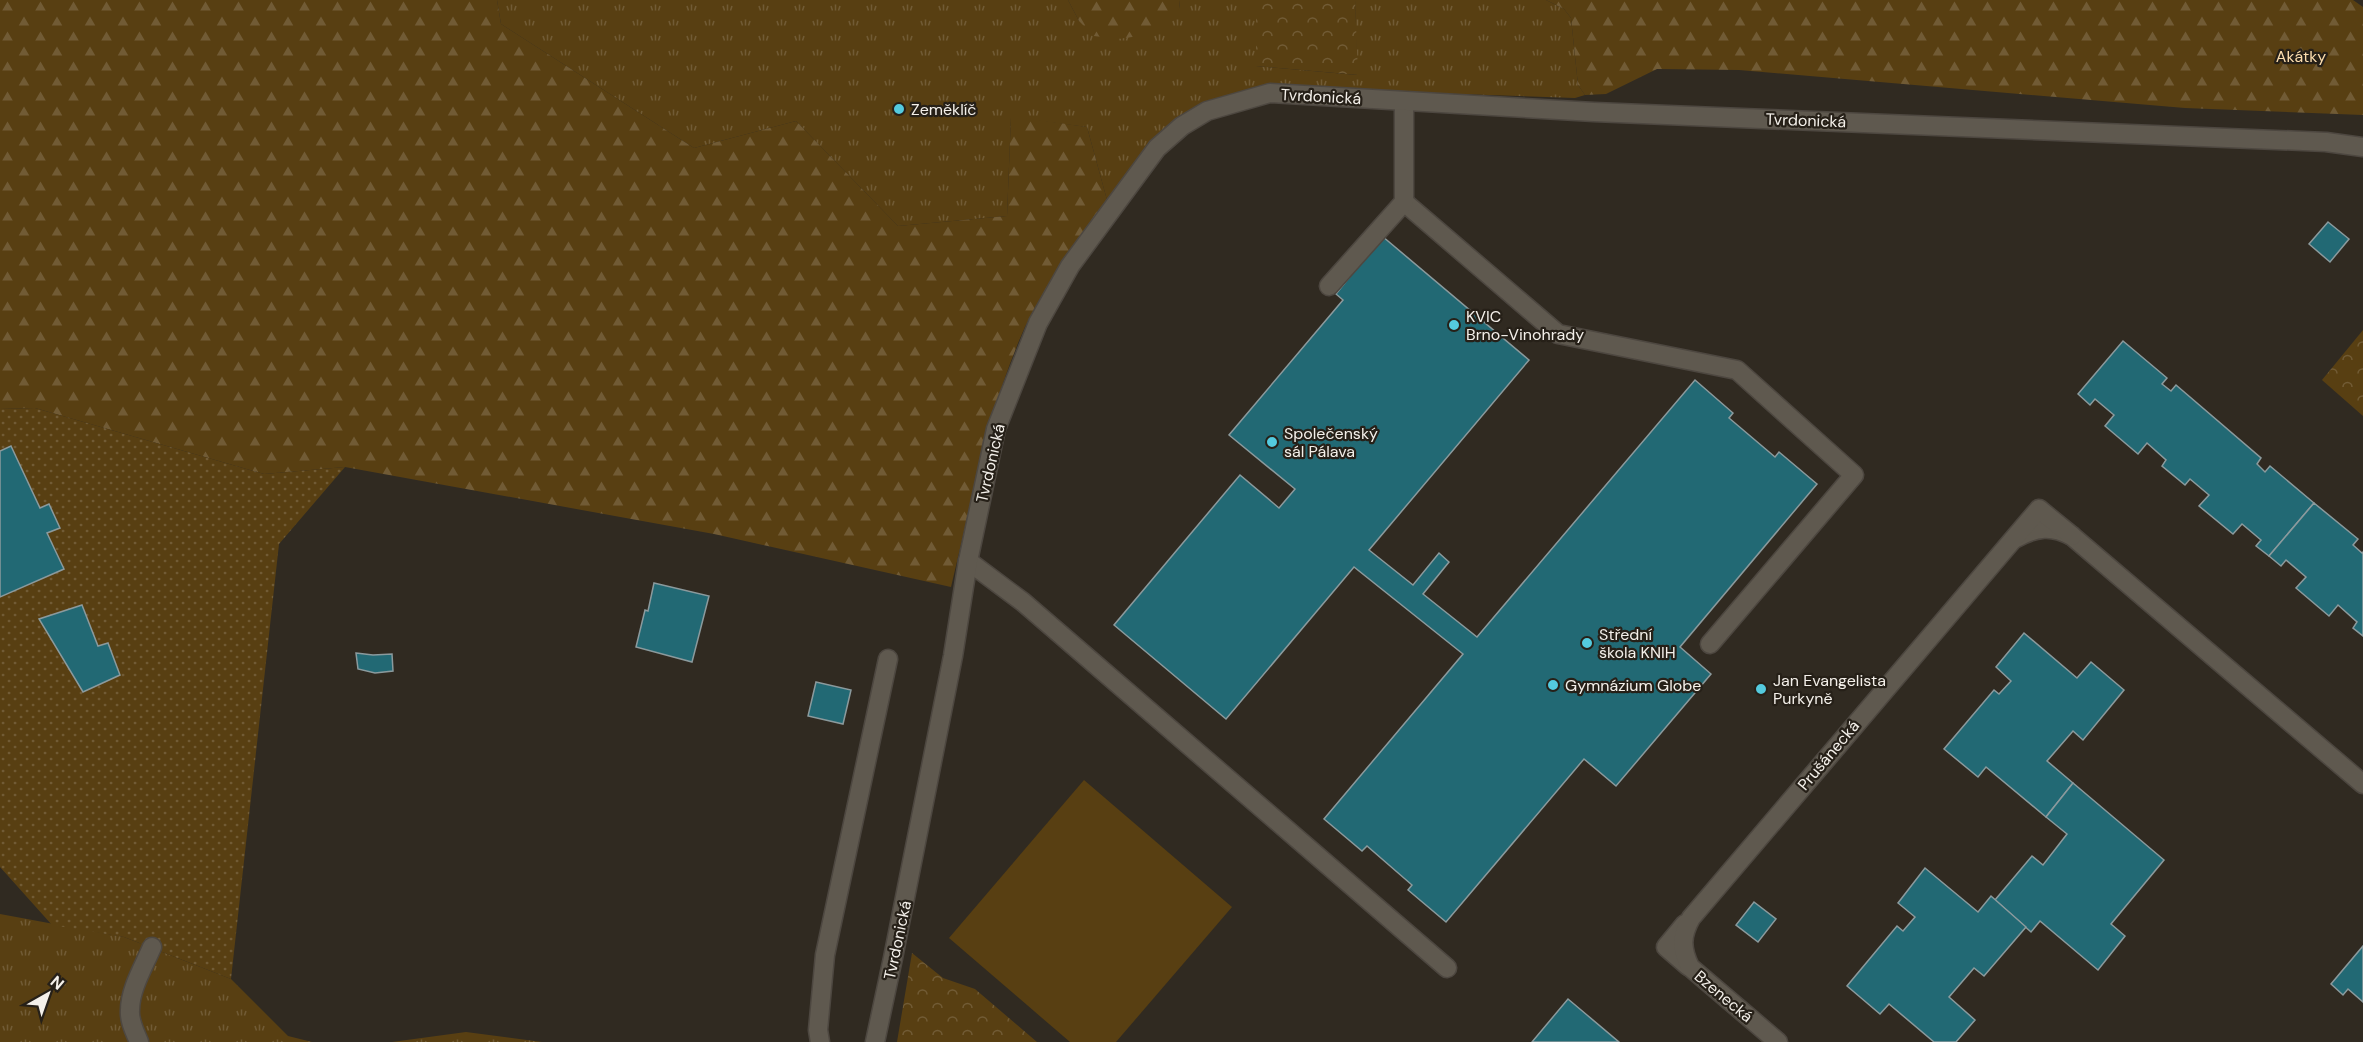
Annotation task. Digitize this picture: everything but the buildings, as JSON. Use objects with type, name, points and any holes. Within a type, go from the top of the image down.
[{"type":"street","name":"Tvrdonická","points":[[875,1042],[948,679],[968,561],[996,429],[1038,324],[1070,266],[1157,148],[1182,126],[1207,111],[1270,93],[1594,112],[2270,139],[2326,142],[2363,147]]},
{"type":"street","points":[[1329,286],[1404,202],[1404,102]]},
{"type":"street","points":[[1404,202],[1557,334],[1737,370],[1854,475],[1710,644]]},
{"type":"street","name":"Prušánecká","points":[[1690,967],[1666,947],[1843,737],[2015,539],[2029,531],[2053,528],[2072,536],[2363,784]]},
{"type":"street","points":[[968,561],[1023,602],[1447,968]]},
{"type":"street","points":[[820,1042],[818,1030],[825,955],[888,659]]},
{"type":"street","name":"Prušánecká","points":[[1682,942],[1690,918]]},
{"type":"street","name":"Bzenecká","points":[[1682,942],[1683,953],[1690,967],[1778,1042]]},
{"type":"street","points":[[139,1042],[132,1026],[130,1010],[139,977],[152,947]]},
{"type":"green space","points":[[0,0],[497,0],[501,24],[694,148],[796,121],[898,226],[1007,216],[1011,116],[1087,127],[1107,200],[1043,294],[1025,327],[1012,358],[982,455],[951,587],[714,534],[345,467],[264,474],[35,408],[0,409]]},
{"type":"green space","points":[[497,0],[1068,0],[1079,21],[1179,9],[1180,0],[1256,0],[1256,66],[1357,75],[1355,0],[1546,0],[1564,9],[1571,18],[1578,85],[1585,95],[1575,98],[1283,88],[1231,96],[1139,165],[1107,200],[1087,127],[1011,117],[1007,216],[898,226],[796,121],[694,148],[501,24]]},
{"type":"green space","points":[[1068,0],[1180,0],[1179,9],[1153,34],[1118,39],[1094,36],[1079,21]]},
{"type":"green space","points":[[1256,0],[1355,0],[1358,75],[1256,66]]},
{"type":"green space","name":"Akátky","points":[[1546,0],[2353,0],[2363,7],[2363,115],[2185,108],[1739,70],[1657,69],[1606,94],[1585,95],[1578,85],[1571,18],[1564,9]]},
{"type":"green space","points":[[2363,330],[2363,416],[2322,380]]},
{"type":"green space","points":[[35,408],[264,474],[345,467],[279,544],[231,979],[124,937],[52,925],[0,867],[0,409]]},
{"type":"green space","points":[[1084,780],[1232,907],[1116,1042],[1070,1042],[949,938]]},
{"type":"green space","points":[[0,914],[124,937],[231,979],[288,1036],[312,1042],[0,1042]]},
{"type":"green space","points":[[912,953],[943,978],[975,989],[1037,1042],[897,1042]]},
{"type":"green space","points":[[466,1032],[542,1042],[392,1042]]},
{"type":"place","name":"Zeměklíč","points":[[899,109]]},
{"type":"place","name":"KVIC Brno-Vinohrady","points":[[1454,325]]},
{"type":"place","name":"Společenský sál Pálava","points":[[1272,442]]},
{"type":"place","name":"Střední škola KNIH","points":[[1587,643]]},
{"type":"place","name":"Gymnázium Globe","points":[[1553,685]]},
{"type":"place","name":"Jan Evangelista Purkyně","points":[[1761,689]]}]
